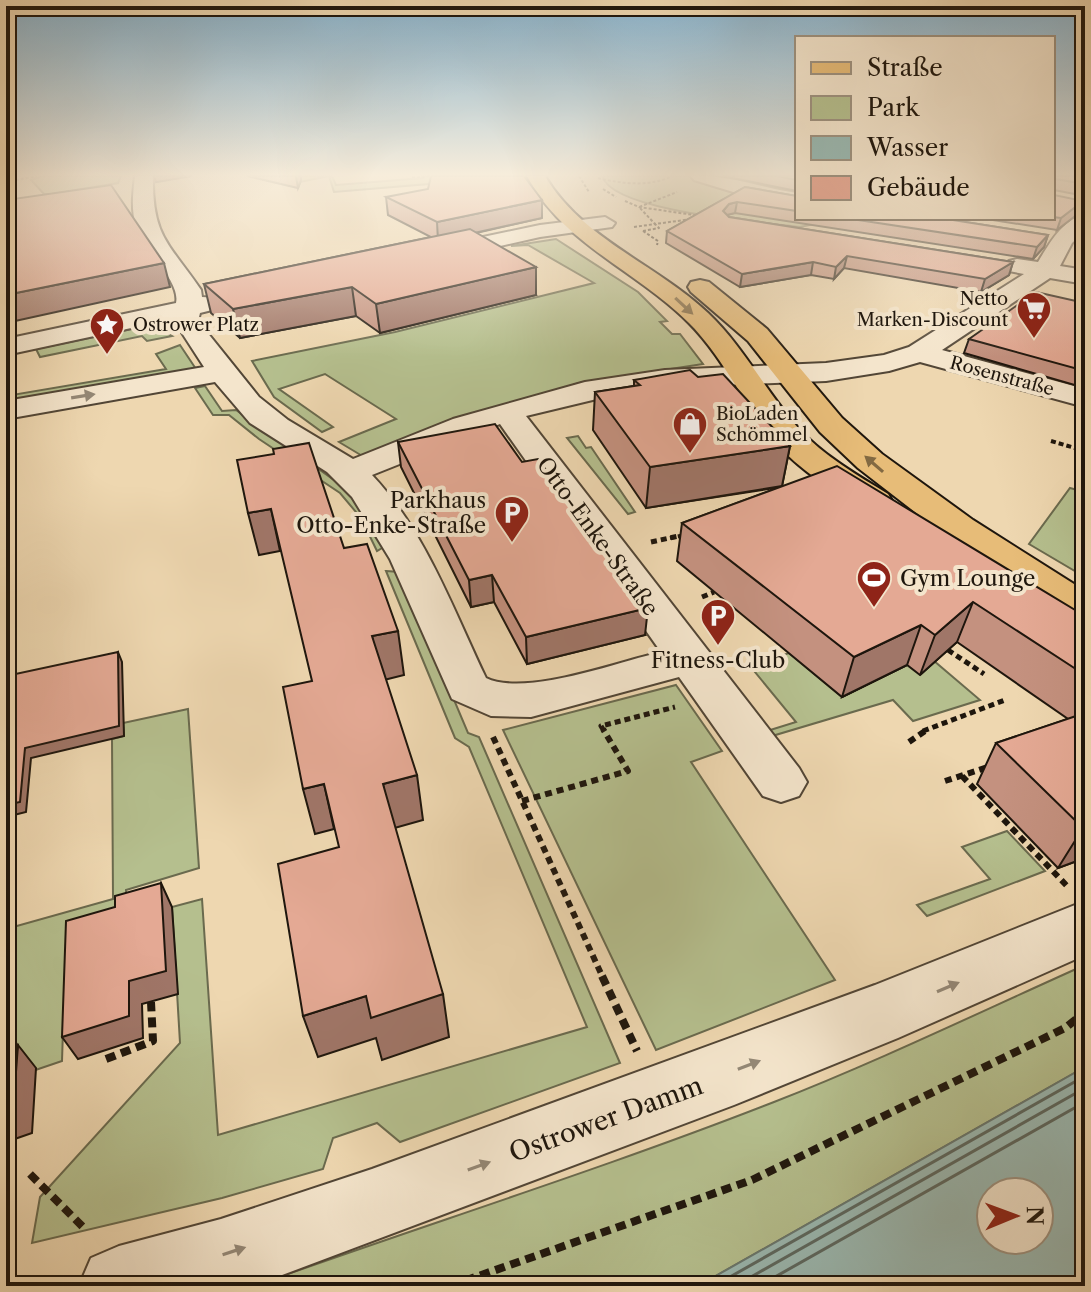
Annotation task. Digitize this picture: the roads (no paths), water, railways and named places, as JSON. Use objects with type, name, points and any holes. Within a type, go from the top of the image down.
[{"type":"main road","points":[[614,236],[716,337],[794,443],[829,473],[1085,631]]},
{"type":"main road","points":[[624,236],[729,308],[764,342],[813,407],[894,481],[962,530],[1085,609]]},
{"type":"street","points":[[151,236],[189,290],[185,322],[248,404],[277,427],[351,472],[392,524],[468,688],[491,700],[531,701],[690,659]]},
{"type":"street","points":[[406,260],[516,236]]},
{"type":"street","points":[[1041,236],[1074,242]]},
{"type":"street","points":[[351,472],[507,412],[570,393],[620,384],[875,367],[919,353],[1045,271],[1074,242]]},
{"type":"street","points":[[998,263],[1085,277]]},
{"type":"street","points":[[6,347],[231,298]]},
{"type":"street","name":"Rosenstraße","points":[[919,353],[1085,398]]},
{"type":"street","points":[[6,410],[223,372]]},
{"type":"street","name":"Otto-Enke-Straße","points":[[507,412],[781,782]]},
{"type":"street","name":"Ostrower Damm","points":[[103,1258],[160,1276],[370,1206],[896,1009],[1077,908]]},
{"type":"water","points":[[1085,1067],[1085,1286],[698,1286]]},
{"type":"place","name":"Netto Marken-Discount","points":[[1034,340]]},
{"type":"place","name":"Ostrower Platz","points":[[107,356]]},
{"type":"place","name":"BioLaden Schömmel","points":[[690,455]]},
{"type":"place","name":"Parkhaus Otto-Enke-Straße","points":[[512,544]]},
{"type":"place","name":"Gym Lounge","points":[[874,609]]},
{"type":"place","name":"Fitness-Club","points":[[718,647]]}]
